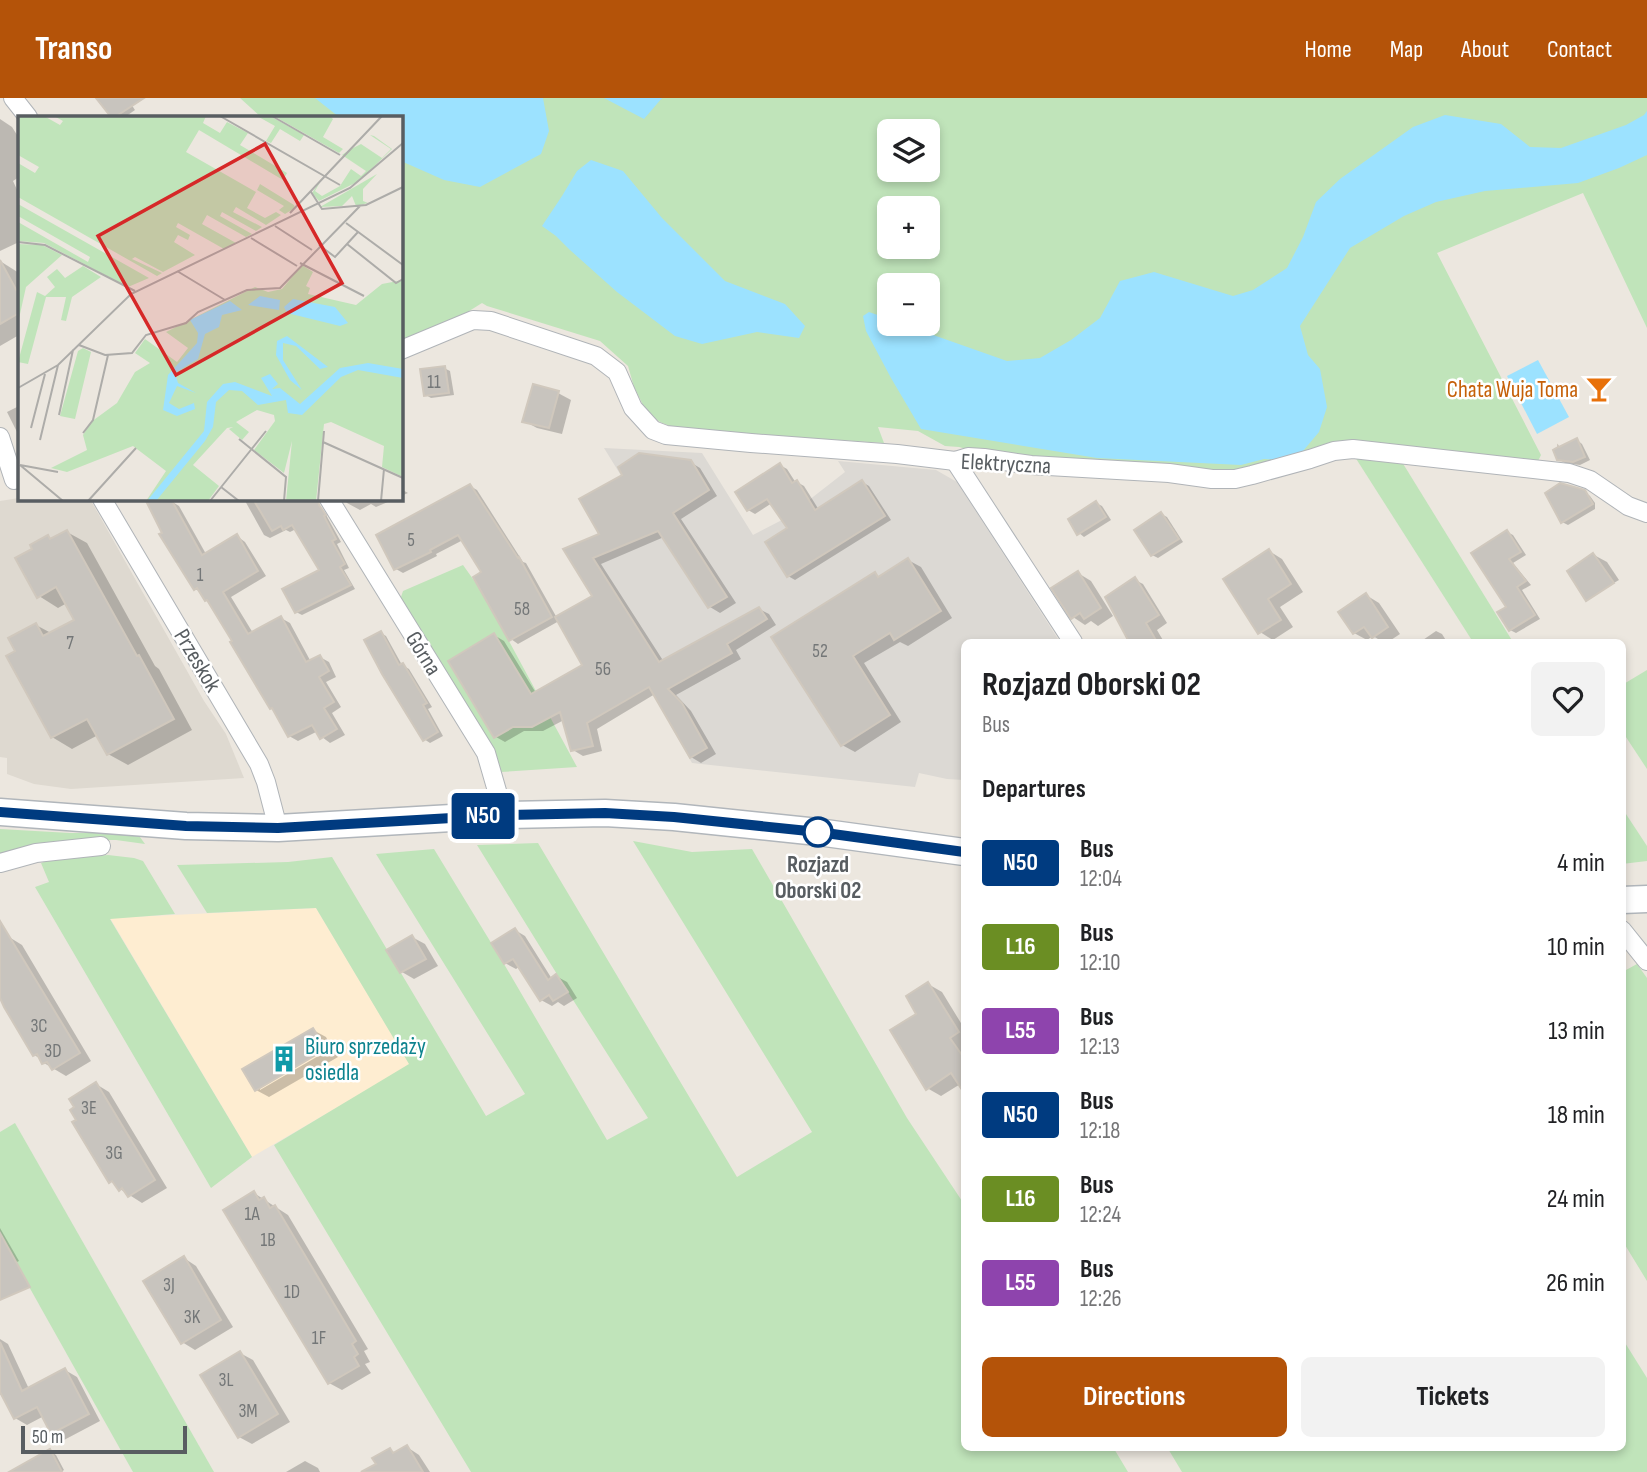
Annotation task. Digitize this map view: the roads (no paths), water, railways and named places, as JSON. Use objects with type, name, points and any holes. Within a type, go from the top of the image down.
[{"type":"main road","points":[[0,812],[186,826],[278,828],[504,815],[605,813],[674,817],[818,832],[961,852]]},
{"type":"main road","points":[[1626,900],[1647,899]]},
{"type":"street","points":[[13,98],[27,116]]},
{"type":"street","name":"Elektryczna","points":[[402,349],[472,320],[491,321],[596,356],[617,372],[633,408],[653,430],[666,435],[956,461],[968,457],[1031,465],[1169,473],[1212,479],[1235,478],[1334,451],[1353,449],[1569,473],[1590,480],[1628,506],[1647,513]]},
{"type":"street","points":[[0,437],[11,480]]},
{"type":"street","points":[[956,461],[1071,639]]},
{"type":"street","name":"Przeskok","points":[[103,500],[259,764],[278,828]]},
{"type":"street","name":"Górna","points":[[330,500],[486,753],[504,815]]},
{"type":"street","points":[[0,863],[36,853],[101,846]]},
{"type":"street","points":[[1626,935],[1647,961]]},
{"type":"water","points":[[315,98],[543,98],[549,131],[541,154],[480,187],[444,180],[402,161],[402,116],[338,116]]},
{"type":"water","points":[[604,98],[662,98],[644,119]]},
{"type":"water","points":[[1647,111],[1647,155],[1619,168],[1578,183],[1485,191],[1436,202],[1404,216],[1350,248],[1300,326],[1308,355],[1320,369],[1327,407],[1319,432],[1303,451],[1280,460],[1264,459],[1241,465],[1097,458],[921,429],[866,331],[863,316],[869,312],[877,315],[877,336],[936,336],[1007,361],[1040,358],[1071,340],[1100,318],[1120,281],[1154,272],[1233,296],[1253,290],[1287,268],[1303,237],[1316,202],[1340,179],[1413,127],[1445,115],[1501,124],[1530,147],[1561,148],[1626,125]]},
{"type":"water","points":[[591,160],[623,171],[662,218],[725,281],[785,304],[805,326],[799,338],[757,332],[702,344],[675,336],[617,292],[542,226],[577,171]]},
{"type":"water","points":[[1538,360],[1569,417],[1537,434],[1507,376]]},
{"type":"place","name":"Chata Wuja Toma","points":[[1599,389]]},
{"type":"place","name":"Rozjazd Oborski 02","points":[[818,832]]},
{"type":"place","name":"Biuro sprzedaży osiedla","points":[[284,1059]]}]
